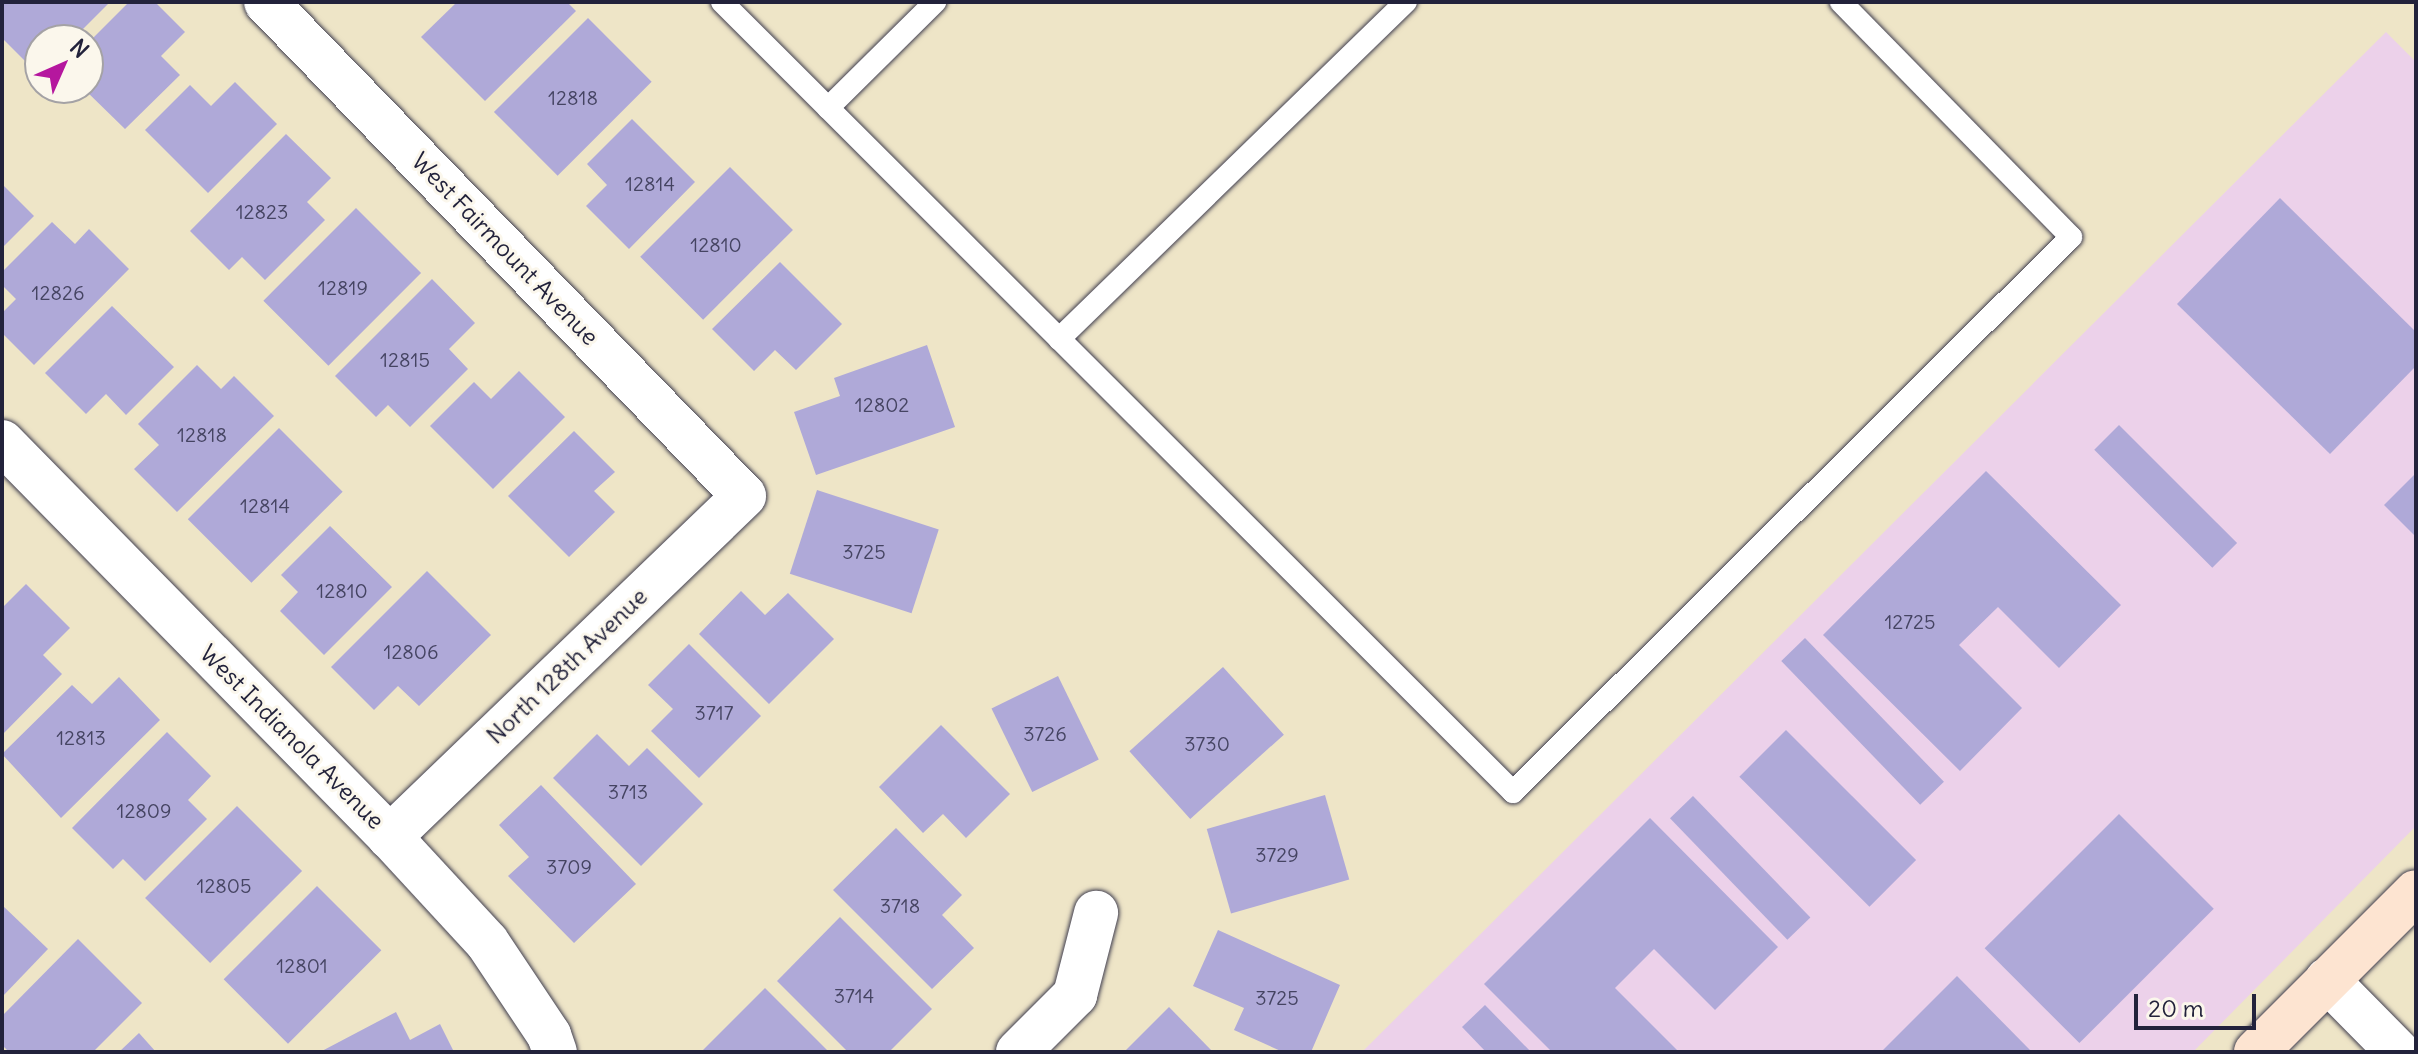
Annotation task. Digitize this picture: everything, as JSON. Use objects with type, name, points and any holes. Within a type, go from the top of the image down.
[{"type":"street","name":"West Fairmount Avenue","points":[[266,2],[744,496]]},
{"type":"street","name":"West Indianola Avenue","points":[[2,442],[390,837],[487,942],[549,1035],[555,1052]]},
{"type":"street","name":"North 128th Avenue","points":[[390,837],[744,496]]},
{"type":"street","points":[[2256,1052],[2416,892]]},
{"type":"street","points":[[1018,1052],[1075,995],[1096,913]]},
{"type":"street","points":[[2327,980],[2398,1052]]},
{"type":"lane","points":[[722,2],[1513,792],[2071,237],[1841,2]]},
{"type":"lane","points":[[828,108],[935,2]]},
{"type":"lane","points":[[1059,339],[1406,2]]},
{"type":"shaded area","points":[[2386,32],[2416,62],[2416,826],[2193,1052],[1362,1052]]},
{"type":"building","points":[[2,2],[110,2],[88,24],[24,24],[24,60],[2,38]]},
{"type":"building","points":[[129,2],[155,2],[185,32],[161,56],[180,75],[125,129],[99,104],[104,104],[104,27]]},
{"type":"building","points":[[457,2],[567,2],[576,11],[485,101],[421,37]]},
{"type":"building","points":[[588,18],[652,82],[558,176],[494,112]]},
{"type":"building","points":[[235,82],[277,124],[208,193],[145,130],[190,85],[211,106]]},
{"type":"building","points":[[632,119],[695,182],[629,249],[586,206],[607,185],[587,164]]},
{"type":"building","points":[[286,134],[331,178],[307,202],[325,220],[265,280],[242,257],[229,270],[190,231]]},
{"type":"building","points":[[730,167],[793,230],[703,320],[640,257]]},
{"type":"building","points":[[2,184],[34,216],[2,248]]},
{"type":"building","points":[[2280,198],[2416,332],[2416,366],[2330,454],[2177,304]]},
{"type":"building","points":[[356,208],[421,273],[328,366],[263,301]]},
{"type":"building","points":[[52,222],[75,244],[89,229],[129,269],[34,365],[2,333],[2,313],[16,299],[2,285],[2,272]]},
{"type":"building","points":[[780,262],[842,324],[796,370],[775,350],[754,371],[712,329]]},
{"type":"building","points":[[432,279],[475,323],[449,349],[468,369],[410,427],[388,405],[376,417],[335,376]]},
{"type":"building","points":[[112,306],[174,367],[126,415],[106,394],[86,414],[45,373]]},
{"type":"building","points":[[927,345],[955,427],[816,475],[794,412],[840,396],[834,378]]},
{"type":"building","points":[[197,365],[221,389],[234,376],[274,416],[177,512],[134,469],[159,445],[138,424]]},
{"type":"building","points":[[519,371],[565,417],[493,489],[430,426],[474,382],[491,399]]},
{"type":"building","points":[[2119,425],[2237,543],[2212,568],[2094,450]]},
{"type":"building","points":[[279,428],[343,492],[251,583],[188,519]]},
{"type":"building","points":[[574,431],[615,472],[594,491],[615,512],[569,557],[508,496]]},
{"type":"building","points":[[1986,471],[2121,605],[2059,668],[1998,607],[1959,645],[2022,708],[1960,771],[1823,635]]},
{"type":"building","points":[[2416,473],[2416,537],[2384,505]]},
{"type":"building","points":[[817,490],[939,530],[912,613],[790,574]]},
{"type":"building","points":[[330,526],[392,587],[324,655],[280,611],[298,592],[281,575]]},
{"type":"building","points":[[427,571],[491,635],[419,706],[398,686],[374,710],[331,667]]},
{"type":"building","points":[[26,584],[70,628],[43,655],[62,674],[2,735],[2,608]]},
{"type":"building","points":[[741,591],[765,615],[788,593],[834,639],[769,704],[699,634]]},
{"type":"building","points":[[1805,638],[1944,782],[1920,805],[1781,661]]},
{"type":"building","points":[[689,644],[761,716],[699,778],[651,731],[673,709],[648,685]]},
{"type":"building","points":[[1223,667],[1284,735],[1190,819],[1129,751]]},
{"type":"building","points":[[1058,676],[1099,760],[1032,792],[991,708]]},
{"type":"building","points":[[119,677],[160,720],[61,818],[2,754],[72,685],[92,704]]},
{"type":"building","points":[[941,725],[1010,794],[966,838],[943,814],[923,833],[879,787]]},
{"type":"building","points":[[1786,730],[1916,860],[1869,907],[1739,777]]},
{"type":"building","points":[[167,732],[211,776],[188,800],[207,819],[145,881],[123,859],[113,869],[72,828]]},
{"type":"building","points":[[597,734],[629,766],[647,748],[703,804],[641,866],[553,778]]},
{"type":"building","points":[[541,785],[636,884],[574,943],[508,876],[529,857],[499,825]]},
{"type":"building","points":[[1325,795],[1349,880],[1231,913],[1207,829]]},
{"type":"building","points":[[1693,796],[1810,918],[1787,940],[1670,818]]},
{"type":"building","points":[[237,806],[302,871],[210,963],[145,898]]},
{"type":"building","points":[[2119,814],[2214,909],[2079,1043],[1985,948]]},
{"type":"building","points":[[1650,818],[1778,947],[1715,1010],[1654,949],[1615,988],[1679,1052],[1552,1052],[1484,984]]},
{"type":"building","points":[[896,828],[962,895],[942,915],[974,948],[932,989],[833,890]]},
{"type":"building","points":[[317,886],[381,950],[288,1044],[224,979]]},
{"type":"building","points":[[2,905],[48,949],[2,997]]},
{"type":"building","points":[[840,917],[932,1009],[889,1052],[848,1052],[777,981]]},
{"type":"building","points":[[1218,930],[1340,985],[1311,1052],[1283,1052],[1234,1030],[1244,1008],[1193,986]]},
{"type":"building","points":[[78,939],[142,1003],[93,1052],[9,1052],[2,1045],[2,1016]]},
{"type":"building","points":[[1957,976],[2032,1052],[1881,1052]]},
{"type":"building","points":[[765,988],[829,1052],[701,1052]]},
{"type":"building","points":[[1485,1005],[1531,1052],[1486,1052],[1462,1027]]},
{"type":"building","points":[[1169,1007],[1213,1052],[1124,1052]]},
{"type":"building","points":[[396,1012],[410,1040],[440,1024],[454,1052],[320,1052]]},
{"type":"building","points":[[139,1033],[156,1052],[119,1052]]}]
